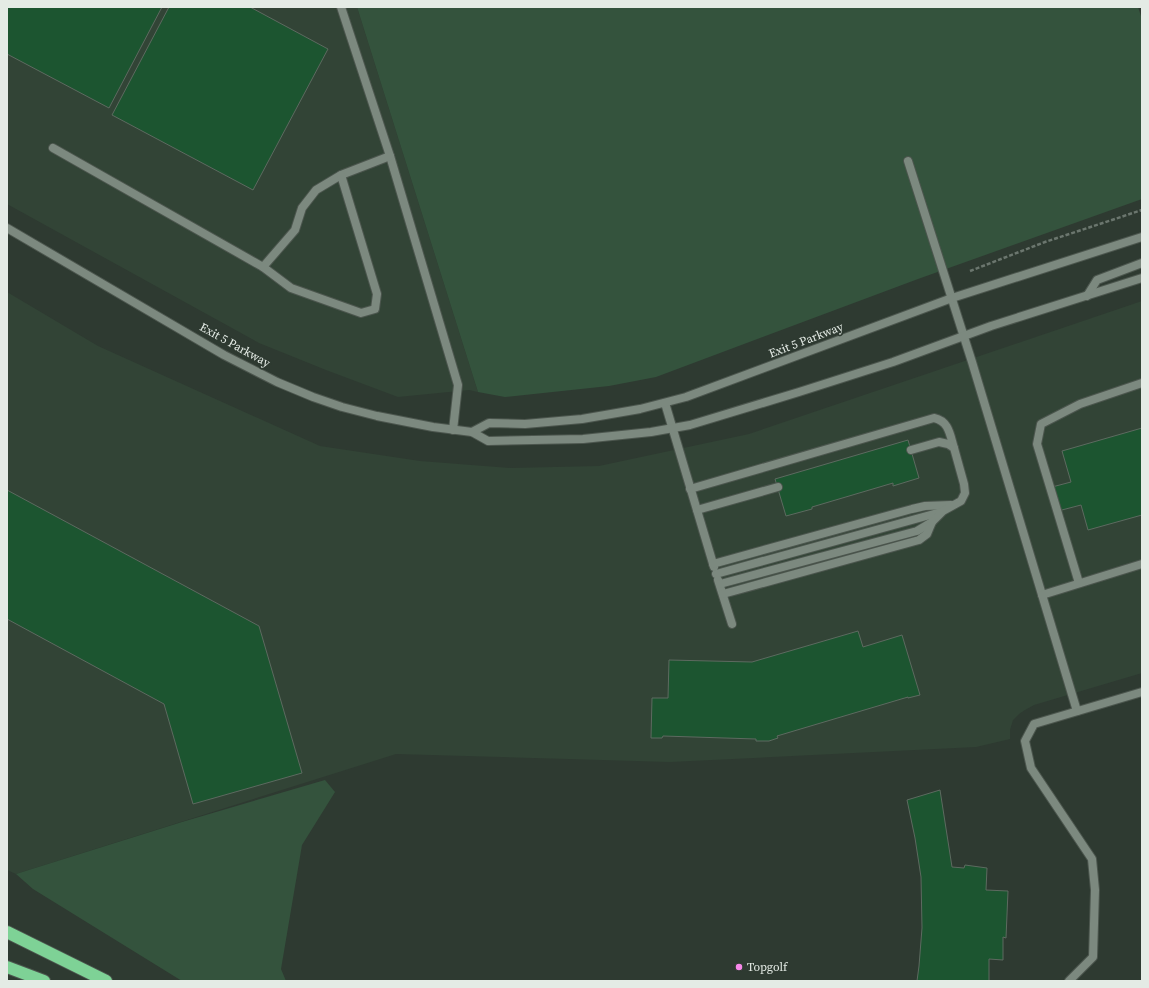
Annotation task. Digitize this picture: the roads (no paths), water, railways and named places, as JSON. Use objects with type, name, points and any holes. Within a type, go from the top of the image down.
[{"type":"highway","points":[[7,932],[106,981]]},
{"type":"highway","points":[[7,967],[44,981]]},
{"type":"street","points":[[341,7],[390,156],[458,385],[453,430]]},
{"type":"street","points":[[53,148],[263,267],[291,288],[362,313],[375,309],[377,294],[341,175]]},
{"type":"street","points":[[263,267],[295,230],[302,208],[316,190],[341,175],[390,156]]},
{"type":"street","points":[[908,160],[943,274],[952,298],[1077,711]]},
{"type":"street","name":"Exit 5 Parkway","points":[[7,228],[224,355],[277,382],[342,407],[377,416],[472,432],[488,441],[536,441],[616,436],[690,425],[893,362],[963,336],[1142,278]]},
{"type":"street","name":"Exit 5 Parkway","points":[[472,432],[489,423],[553,422],[612,414],[664,403],[707,390],[952,298],[1142,236]]},
{"type":"street","points":[[1087,296],[1097,280],[1142,263]]},
{"type":"street","points":[[1079,583],[1037,444],[1041,424],[1080,404],[1142,383]]},
{"type":"street","points":[[664,403],[732,624]]},
{"type":"street","points":[[690,488],[934,418],[941,419],[946,424],[954,448],[964,484],[965,493],[961,502],[943,511],[932,522],[917,531],[720,584]]},
{"type":"street","points":[[911,450],[939,442],[948,444],[954,448]]},
{"type":"street","points":[[697,510],[778,487]]},
{"type":"street","points":[[713,564],[912,509],[925,506],[953,505]]},
{"type":"street","points":[[716,574],[943,511]]},
{"type":"street","points":[[723,594],[920,540],[927,534],[932,522]]},
{"type":"street","points":[[1042,595],[1142,564]]},
{"type":"street","points":[[1069,981],[1093,957],[1095,890],[1092,859],[1031,768],[1025,741],[1034,724],[1142,692]]},
{"type":"place","name":"Topgolf","points":[[739,967]]}]
